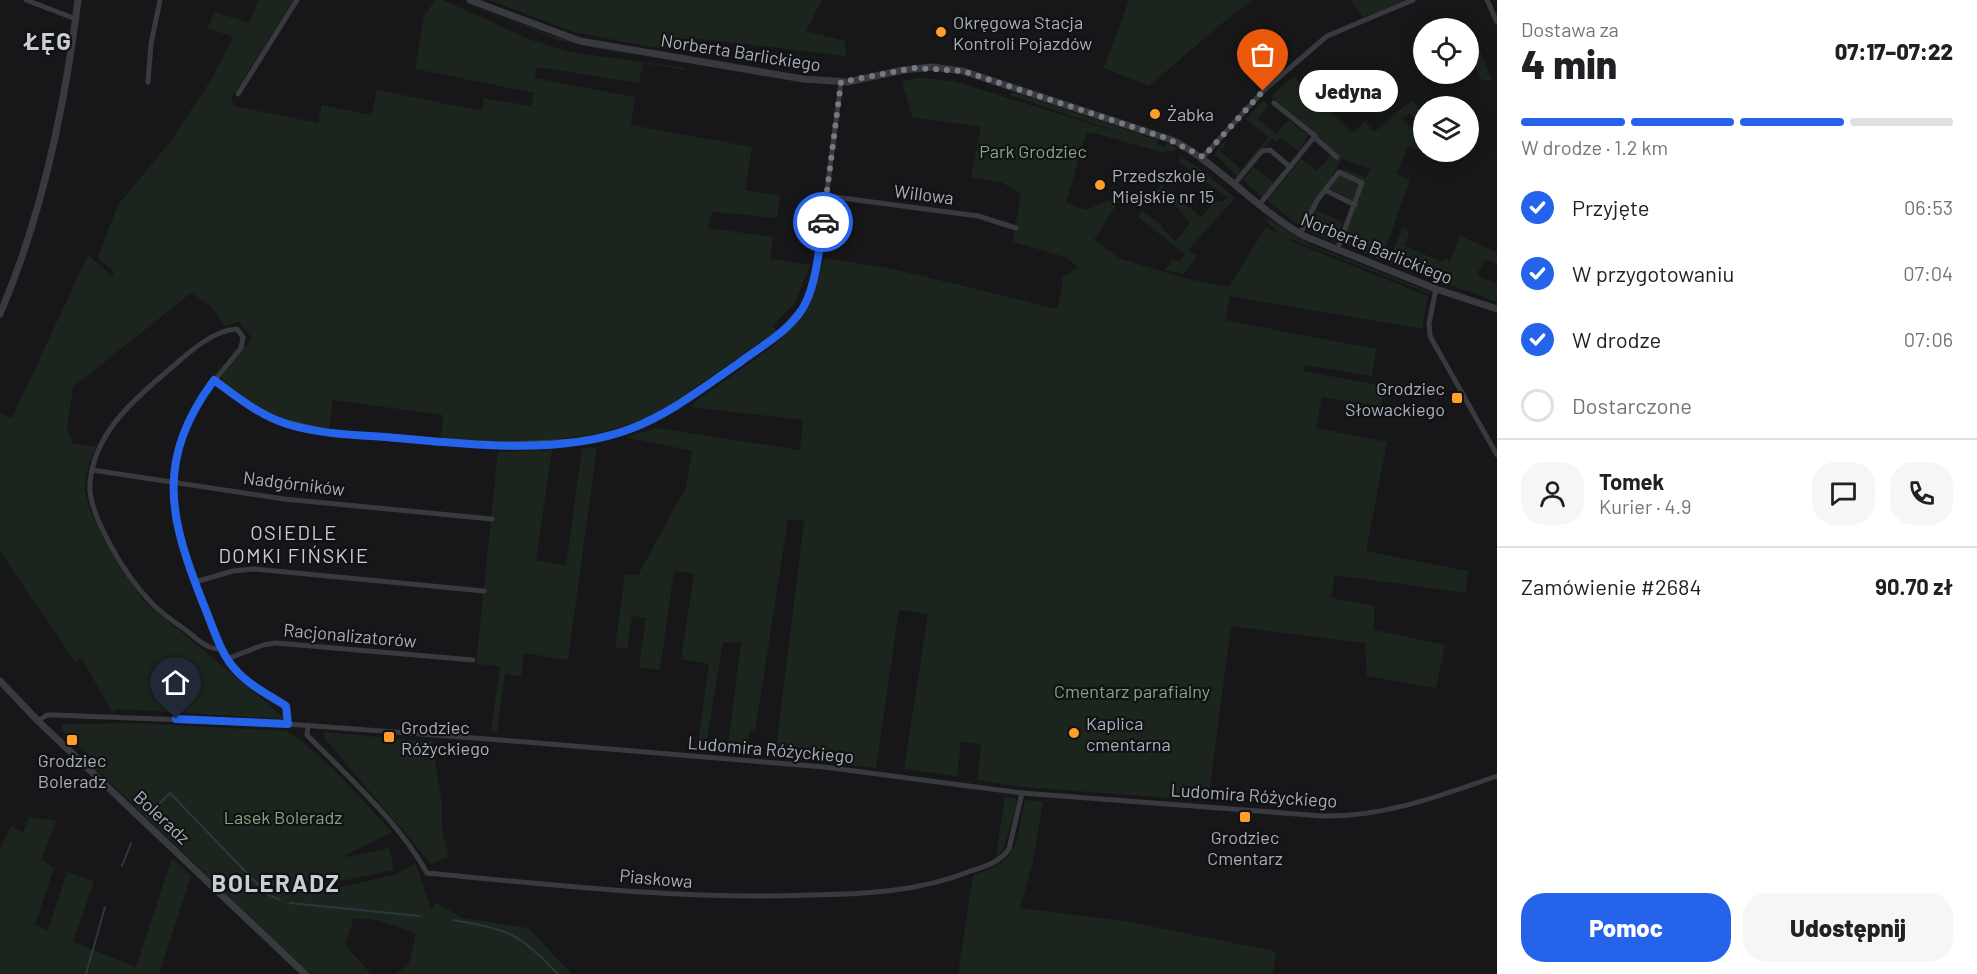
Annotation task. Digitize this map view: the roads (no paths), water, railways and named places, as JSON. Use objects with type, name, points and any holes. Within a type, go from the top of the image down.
[{"type":"street","points":[[26,0],[76,19]]},
{"type":"street","points":[[0,314],[13,284],[49,162],[78,0]]},
{"type":"street","points":[[148,82],[151,44],[160,0]]},
{"type":"street","points":[[238,94],[297,0]]},
{"type":"street","name":"Norberta Barlickiego","points":[[470,0],[580,41],[756,71],[841,82],[915,68],[963,71],[1166,138],[1203,157],[1259,205],[1300,234],[1436,289],[1497,309]]},
{"type":"street","points":[[1203,157],[1263,91],[1327,36],[1413,0]]},
{"type":"street","points":[[1487,0],[1497,22]]},
{"type":"street","points":[[214,380],[258,412],[274,420],[328,432],[485,446],[579,441],[620,433],[664,414],[778,334],[796,317],[806,303],[812,283],[827,196],[841,82]]},
{"type":"street","points":[[1274,103],[1337,157]]},
{"type":"street","points":[[1259,205],[1314,137]]},
{"type":"street","points":[[1235,183],[1262,151],[1270,150],[1290,167]]},
{"type":"street","points":[[1300,234],[1318,199],[1339,172],[1362,183],[1337,250]]},
{"type":"street","points":[[1326,191],[1355,205]]},
{"type":"street","name":"Willowa","points":[[827,196],[978,216],[1017,228]]},
{"type":"street","points":[[1436,289],[1432,306],[1430,336],[1497,455]]},
{"type":"street","points":[[222,649],[207,647],[164,614],[133,580],[94,511],[89,490],[92,470],[108,431],[137,397],[218,333],[228,330],[241,332],[241,348],[214,380],[182,437],[173,481],[175,521],[195,582],[227,659],[239,674],[286,706],[288,724]]},
{"type":"street","name":"Nadgórników","points":[[92,470],[284,499],[492,519]]},
{"type":"street","points":[[195,582],[232,570],[254,569],[484,591]]},
{"type":"street","name":"Racjonalizatorów","points":[[227,659],[263,645],[276,643],[472,660]]},
{"type":"street","name":"Boleradz","points":[[0,681],[38,721],[305,974]]},
{"type":"street","name":"Ludomira Różyckiego","points":[[38,721],[46,715],[54,715],[308,725],[825,767],[1022,792],[1342,817],[1409,806],[1497,776]]},
{"type":"street","name":"Piaskowa","points":[[308,725],[307,735],[368,797],[416,853],[427,873],[715,897],[862,894],[913,889],[958,877],[996,862],[1004,856],[1009,849],[1022,792]]},
{"type":"waterway","points":[[147,816],[170,793],[267,894],[280,900]]},
{"type":"waterway","points":[[122,866],[131,843]]},
{"type":"waterway","points":[[290,903],[420,916]]},
{"type":"waterway","points":[[86,974],[105,907]]},
{"type":"waterway","points":[[453,920],[500,930],[512,935],[532,949],[558,974]]},
{"type":"place","name":"Okręgowa Stacja Kontroli Pojazdów","points":[[941,32]]},
{"type":"place","name":"Jedyna","points":[[1263,91]]},
{"type":"place","name":"Żabka","points":[[1155,114]]},
{"type":"place","name":"Przedszkole Miejskie nr 15","points":[[1100,185]]},
{"type":"place","name":"Grodziec Słowackiego","points":[[1457,398]]},
{"type":"place","name":"Kaplica cmentarna","points":[[1074,733]]},
{"type":"place","name":"Grodziec Różyckiego","points":[[389,737]]},
{"type":"place","name":"Grodziec Boleradz","points":[[72,740]]},
{"type":"place","name":"Grodziec Cmentarz","points":[[1245,817]]},
{"type":"district","name":"ŁĘG","points":[[48,40]]},
{"type":"district","name":"OSIEDLE DOMKI FIŃSKIE","points":[[294,544]]},
{"type":"district","name":"BOLERADZ","points":[[276,882]]},
{"type":"park label","name":"Park Grodziec","points":[[1033,151]]},
{"type":"park label","name":"Cmentarz parafialny","points":[[1132,691]]},
{"type":"park label","name":"Lasek Boleradz","points":[[283,817]]}]
